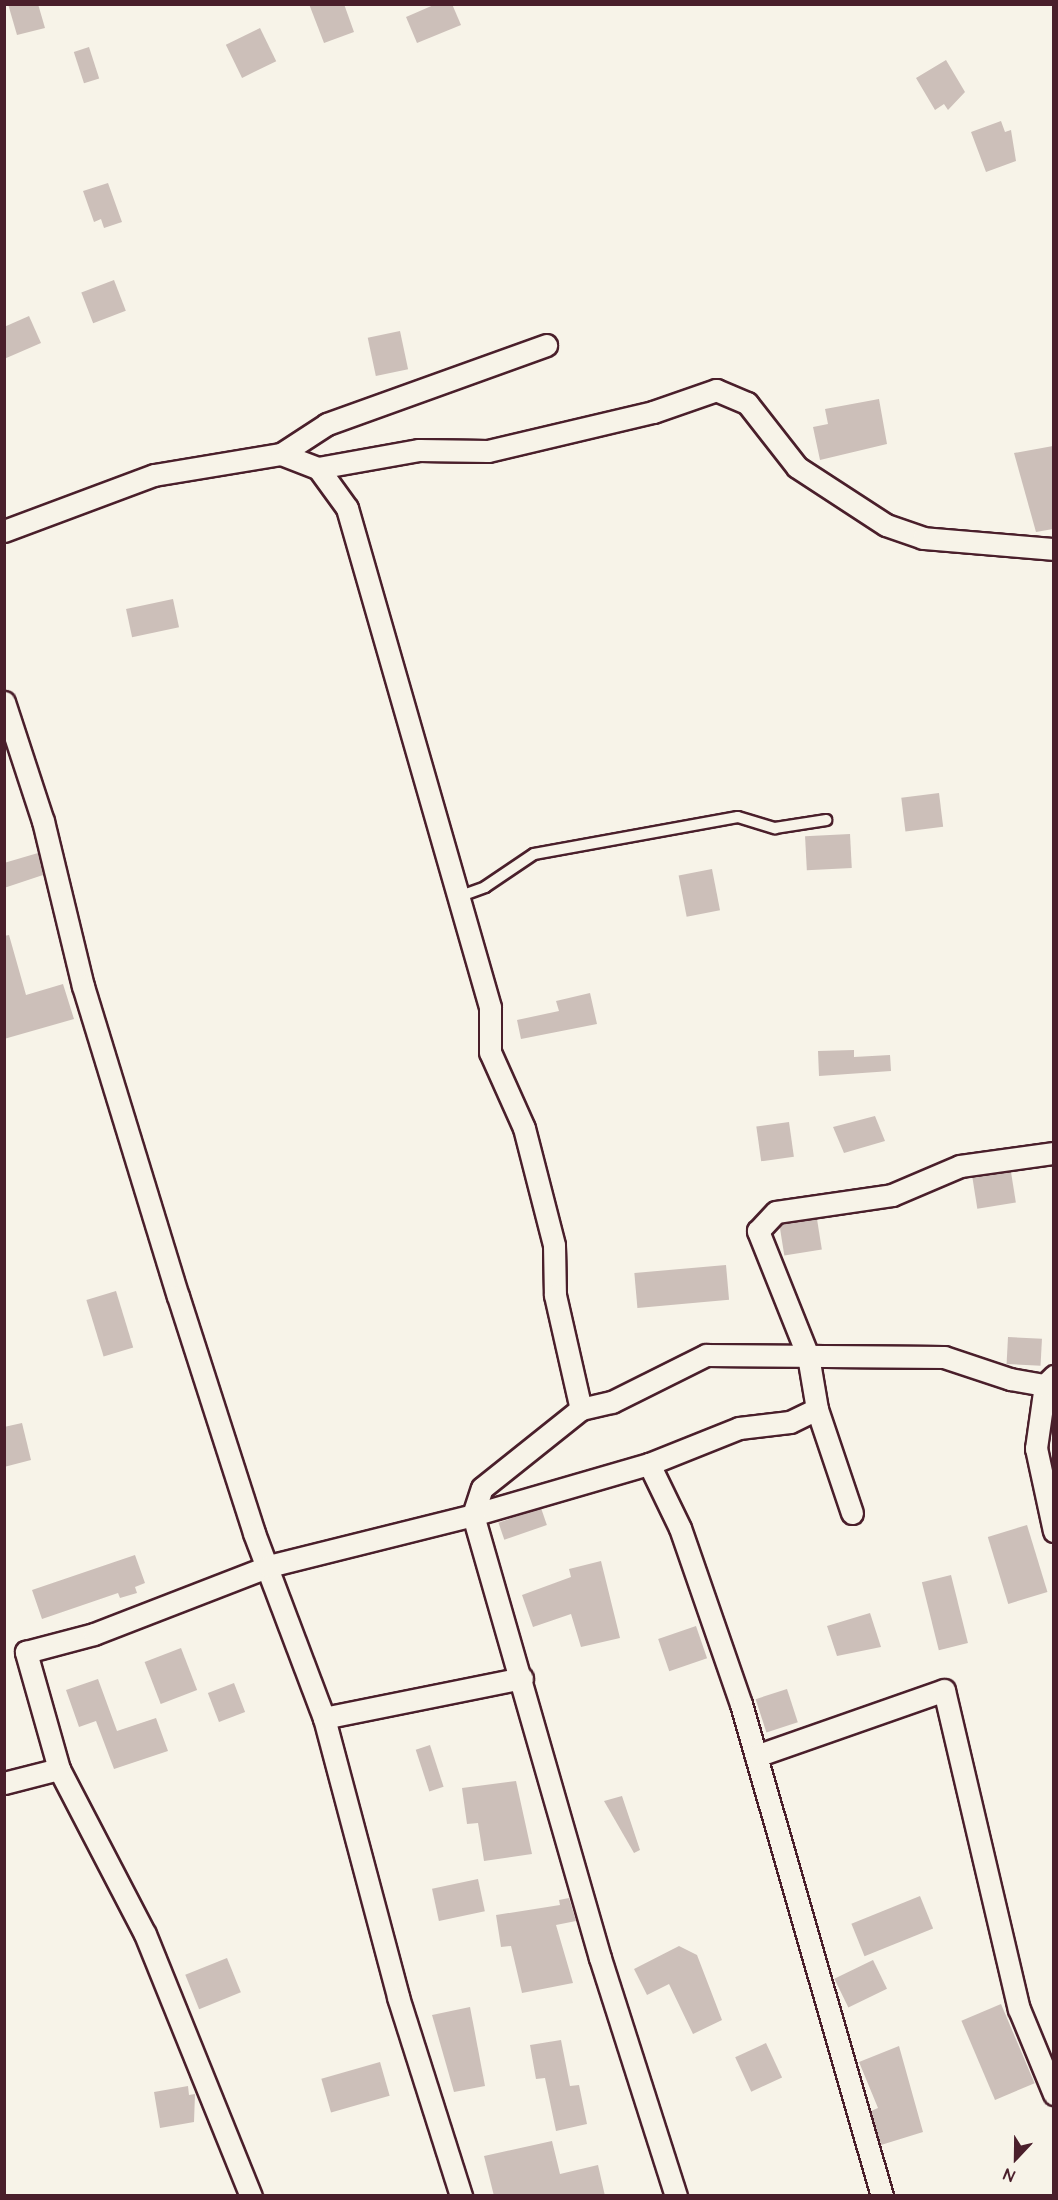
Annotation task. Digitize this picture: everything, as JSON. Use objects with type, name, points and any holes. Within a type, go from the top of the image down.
[{"type":"street","points":[[4,531],[154,475],[281,454],[327,424],[546,345]]},
{"type":"street","points":[[281,454],[318,468],[419,450],[488,451],[653,412],[716,390],[747,403],[797,467],[886,525],[923,538],[1053,549]]},
{"type":"street","points":[[318,468],[347,508],[490,1007],[490,1052],[524,1128],[554,1245],[555,1295],[581,1409]]},
{"type":"street","points":[[4,702],[43,821],[83,986],[268,1566],[324,1718],[398,1997],[461,2196]]},
{"type":"street","points":[[852,1513],[817,1409],[808,1356],[758,1231],[776,1212],[892,1196],[960,1166],[1053,1153]]},
{"type":"street","points":[[676,2196],[600,1958],[522,1678],[473,1515],[482,1488],[581,1409],[612,1402],[706,1355],[944,1357],[1049,1380],[1036,1448],[1053,1531]]},
{"type":"street","points":[[251,2196],[145,1934],[59,1769],[26,1652],[94,1634],[268,1566],[473,1515],[649,1464],[739,1428],[790,1422],[817,1409]]},
{"type":"street","points":[[649,1464],[680,1528],[756,1756],[882,2196]]},
{"type":"street","points":[[324,1718],[522,1678]]},
{"type":"street","points":[[756,1756],[944,1690],[1019,2009],[1053,2094]]},
{"type":"street","points":[[4,1783],[59,1769]]},
{"type":"lane","points":[[458,897],[485,887],[534,854],[738,817],[775,828],[826,820]]},
{"type":"building","points":[[8,4],[38,4],[45,28],[17,35]]},
{"type":"building","points":[[309,4],[344,4],[354,32],[324,43]]},
{"type":"building","points":[[436,4],[452,4],[461,25],[417,43],[406,17]]},
{"type":"building","points":[[260,28],[276,61],[242,78],[226,45]]},
{"type":"building","points":[[89,47],[99,78],[84,83],[74,52]]},
{"type":"building","points":[[946,60],[965,92],[948,110],[944,104],[935,110],[916,78]]},
{"type":"building","points":[[1001,121],[1005,132],[1011,130],[1016,161],[986,172],[971,132]]},
{"type":"building","points":[[108,183],[122,222],[104,228],[101,219],[94,222],[83,191]]},
{"type":"building","points":[[114,280],[126,311],[93,323],[81,293]]},
{"type":"building","points":[[29,316],[41,343],[4,359],[4,327]]},
{"type":"building","points":[[400,331],[408,369],[376,376],[368,338]]},
{"type":"building","points":[[879,399],[887,444],[820,460],[813,427],[828,424],[825,409]]},
{"type":"building","points":[[1053,446],[1053,529],[1036,532],[1014,453]]},
{"type":"building","points":[[173,599],[179,627],[132,637],[126,609]]},
{"type":"building","points":[[939,793],[943,827],[905,831],[901,798]]},
{"type":"building","points":[[850,834],[852,868],[807,870],[805,836]]},
{"type":"building","points":[[38,853],[43,875],[4,888],[4,863]]},
{"type":"building","points":[[712,869],[720,910],[687,917],[679,875]]},
{"type":"building","points":[[9,935],[26,995],[63,984],[74,1019],[4,1039],[4,936]]},
{"type":"building","points":[[590,993],[597,1024],[521,1039],[517,1020],[559,1011],[556,1001]]},
{"type":"building","points":[[854,1050],[854,1057],[890,1055],[891,1071],[819,1076],[818,1051]]},
{"type":"building","points":[[875,1116],[885,1141],[844,1153],[833,1127]]},
{"type":"building","points":[[789,1122],[794,1157],[761,1161],[756,1127]]},
{"type":"building","points":[[1011,1172],[1016,1203],[977,1209],[972,1178]]},
{"type":"building","points":[[817,1219],[822,1250],[784,1256],[779,1225]]},
{"type":"building","points":[[726,1265],[729,1300],[637,1308],[634,1273]]},
{"type":"building","points":[[116,1291],[133,1347],[104,1356],[86,1300]]},
{"type":"building","points":[[1008,1337],[1042,1339],[1041,1366],[1007,1364]]},
{"type":"building","points":[[22,1423],[31,1460],[4,1467],[4,1427]]},
{"type":"building","points":[[541,1508],[547,1525],[504,1540],[498,1523]]},
{"type":"building","points":[[1027,1525],[1047,1592],[1008,1604],[988,1537]]},
{"type":"building","points":[[135,1555],[145,1583],[135,1587],[137,1593],[120,1598],[118,1593],[42,1619],[32,1590]]},
{"type":"building","points":[[601,1561],[620,1638],[581,1647],[571,1614],[533,1627],[522,1595],[571,1577],[569,1569]]},
{"type":"building","points":[[951,1575],[968,1643],[939,1650],[922,1582]]},
{"type":"building","points":[[870,1613],[881,1647],[837,1656],[827,1626]]},
{"type":"building","points":[[696,1626],[707,1658],[669,1671],[658,1639]]},
{"type":"building","points":[[181,1648],[197,1690],[161,1704],[145,1662]]},
{"type":"building","points":[[98,1679],[117,1731],[156,1718],[168,1751],[114,1769],[96,1721],[79,1727],[66,1690]]},
{"type":"building","points":[[234,1683],[245,1712],[219,1722],[208,1693]]},
{"type":"building","points":[[787,1689],[798,1722],[766,1732],[756,1699]]},
{"type":"building","points":[[430,1745],[444,1787],[429,1791],[416,1750]]},
{"type":"building","points":[[516,1781],[532,1854],[484,1861],[478,1823],[467,1824],[462,1788]]},
{"type":"building","points":[[622,1796],[640,1850],[634,1853],[604,1801]]},
{"type":"building","points":[[478,1879],[485,1911],[439,1921],[432,1889]]},
{"type":"building","points":[[920,1896],[933,1928],[864,1956],[851,1924]]},
{"type":"building","points":[[569,1898],[576,1921],[556,1925],[573,1983],[522,1993],[511,1946],[501,1947],[496,1915],[560,1905],[559,1900]]},
{"type":"building","points":[[679,1946],[697,1955],[722,2020],[693,2034],[669,1984],[647,1995],[634,1969]]},
{"type":"building","points":[[227,1958],[241,1992],[199,2009],[185,1975]]},
{"type":"building","points":[[873,1960],[887,1989],[848,2008],[834,1979]]},
{"type":"building","points":[[1001,2004],[1035,2083],[995,2100],[961,2021]]},
{"type":"building","points":[[470,2007],[485,2086],[454,2092],[432,2015]]},
{"type":"building","points":[[561,2040],[570,2086],[579,2085],[587,2124],[556,2131],[545,2078],[536,2079],[530,2045]]},
{"type":"building","points":[[766,2043],[782,2077],[751,2092],[735,2057]]},
{"type":"building","points":[[899,2046],[923,2132],[881,2145],[871,2111],[878,2108],[859,2062]]},
{"type":"building","points":[[380,2062],[390,2096],[331,2112],[321,2079]]},
{"type":"building","points":[[188,2086],[189,2095],[195,2094],[194,2122],[160,2128],[154,2092]]},
{"type":"building","points":[[552,2141],[560,2174],[598,2165],[605,2196],[494,2196],[484,2156]]}]
